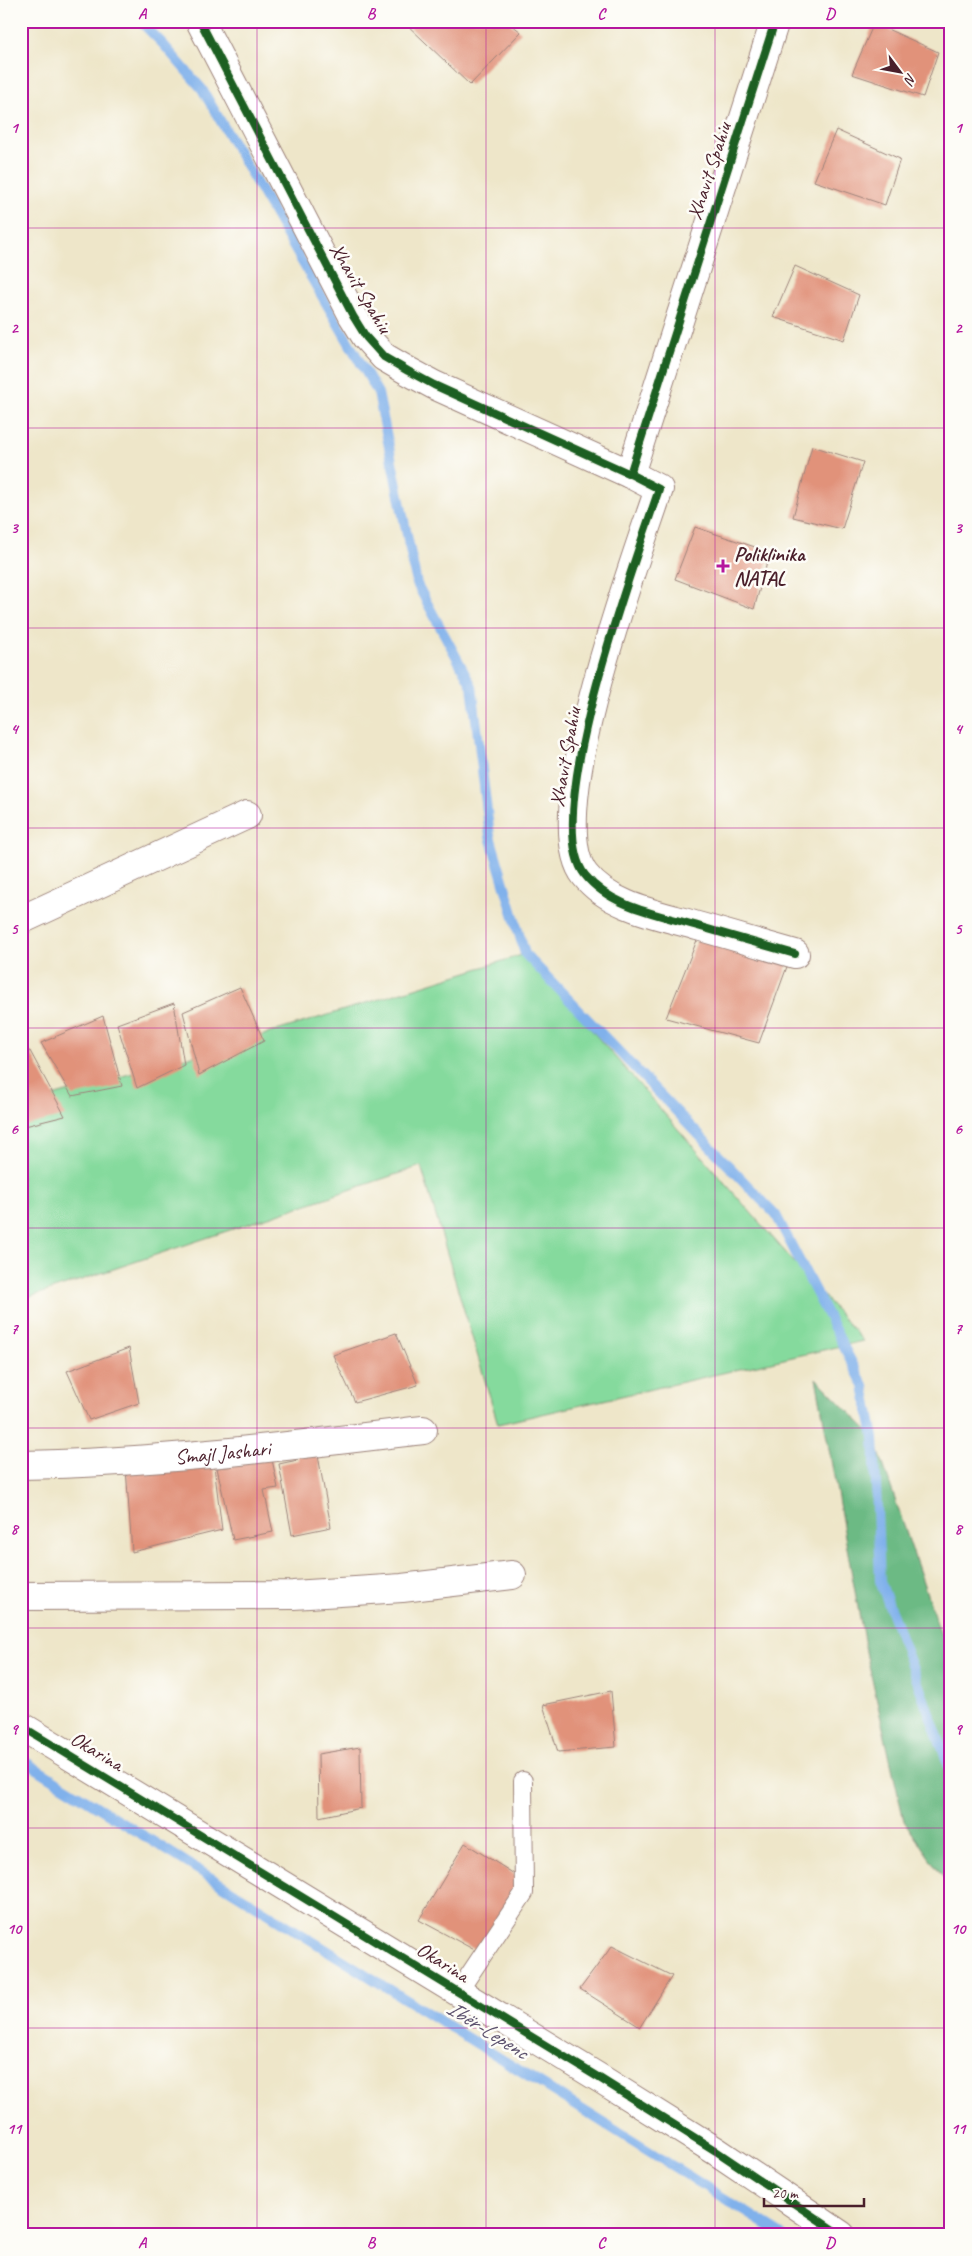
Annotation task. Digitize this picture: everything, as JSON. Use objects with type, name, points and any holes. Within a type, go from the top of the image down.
[{"type":"street","name":"Xhavit Spahiu","points":[[200,21],[353,316],[366,337],[384,357],[434,385],[659,489],[600,671],[587,722],[577,774],[572,818],[574,848],[584,874],[604,892],[633,907],[795,954]]},
{"type":"street","name":"Xhavit Spahiu","points":[[630,474],[776,21]]},
{"type":"street","points":[[21,920],[247,815]]},
{"type":"street","name":"Smajl Jashari","points":[[21,1465],[69,1464],[246,1451],[423,1430]]},
{"type":"street","points":[[21,1596],[293,1595],[402,1588],[512,1575]]},
{"type":"street","name":"Okarina","points":[[21,1726],[708,2146],[841,2235]]},
{"type":"lane","points":[[458,1992],[524,1893],[523,1781]]},
{"type":"green space","points":[[525,954],[863,1341],[498,1424],[421,1166],[30,1297],[21,1271],[21,1105],[231,1045]]},
{"type":"green space","points":[[816,1378],[874,1437],[951,1665],[951,1889],[904,1821],[867,1657]]},
{"type":"building","points":[[403,21],[507,21],[521,32],[470,85]]},
{"type":"building","points":[[874,23],[938,52],[923,97],[852,74]]},
{"type":"building","points":[[836,130],[900,159],[885,205],[814,181]]},
{"type":"building","points":[[795,266],[859,295],[844,340],[773,317]]},
{"type":"building","points":[[812,446],[863,462],[842,529],[793,517]]},
{"type":"building","name":"Poliklinika NATAL","points":[[695,527],[770,552],[754,609],[675,579]]},
{"type":"building","points":[[701,930],[792,953],[759,1043],[666,1018]]},
{"type":"building","points":[[240,987],[264,1041],[199,1075],[183,1012]]},
{"type":"building","points":[[174,1003],[184,1065],[137,1088],[117,1024]]},
{"type":"building","points":[[103,1016],[122,1086],[72,1096],[41,1043]]},
{"type":"building","points":[[30,1051],[65,1116],[21,1127],[21,1053]]},
{"type":"building","points":[[396,1333],[418,1385],[355,1402],[333,1355]]},
{"type":"building","points":[[129,1348],[139,1403],[89,1420],[67,1371]]},
{"type":"building","points":[[270,1450],[278,1488],[264,1490],[273,1532],[233,1540],[217,1468],[235,1466],[234,1456]]},
{"type":"building","points":[[317,1450],[331,1527],[292,1535],[279,1464],[298,1460],[297,1451]]},
{"type":"building","points":[[213,1458],[222,1530],[132,1552],[126,1468]]},
{"type":"building","points":[[611,1691],[616,1747],[558,1752],[543,1705]]},
{"type":"building","points":[[360,1747],[361,1808],[319,1817],[318,1754]]},
{"type":"building","points":[[465,1843],[527,1882],[482,1954],[419,1920]]},
{"type":"building","points":[[612,1946],[672,1976],[640,2027],[580,1989]]},
{"type":"waterway","points":[[140,21],[202,89],[378,393],[417,584],[472,686],[490,836],[525,954],[776,1215],[864,1386],[874,1437],[880,1581],[951,1772]]},
{"type":"waterway","name":"Ibër-Lepenc","points":[[21,1759],[783,2235]]},
{"type":"cycle path","points":[[200,21],[353,316],[366,337],[384,357],[434,385],[630,474]]},
{"type":"cycle path","points":[[775,21],[630,474],[659,489],[613,627],[596,686],[582,746],[574,800],[574,845],[585,875],[596,886],[623,903],[654,914],[795,954]]},
{"type":"cycle path","points":[[21,1726],[601,2079],[716,2151],[841,2235]]},
{"type":"place","name":"Poliklinika NATAL","points":[[723,566]]}]
